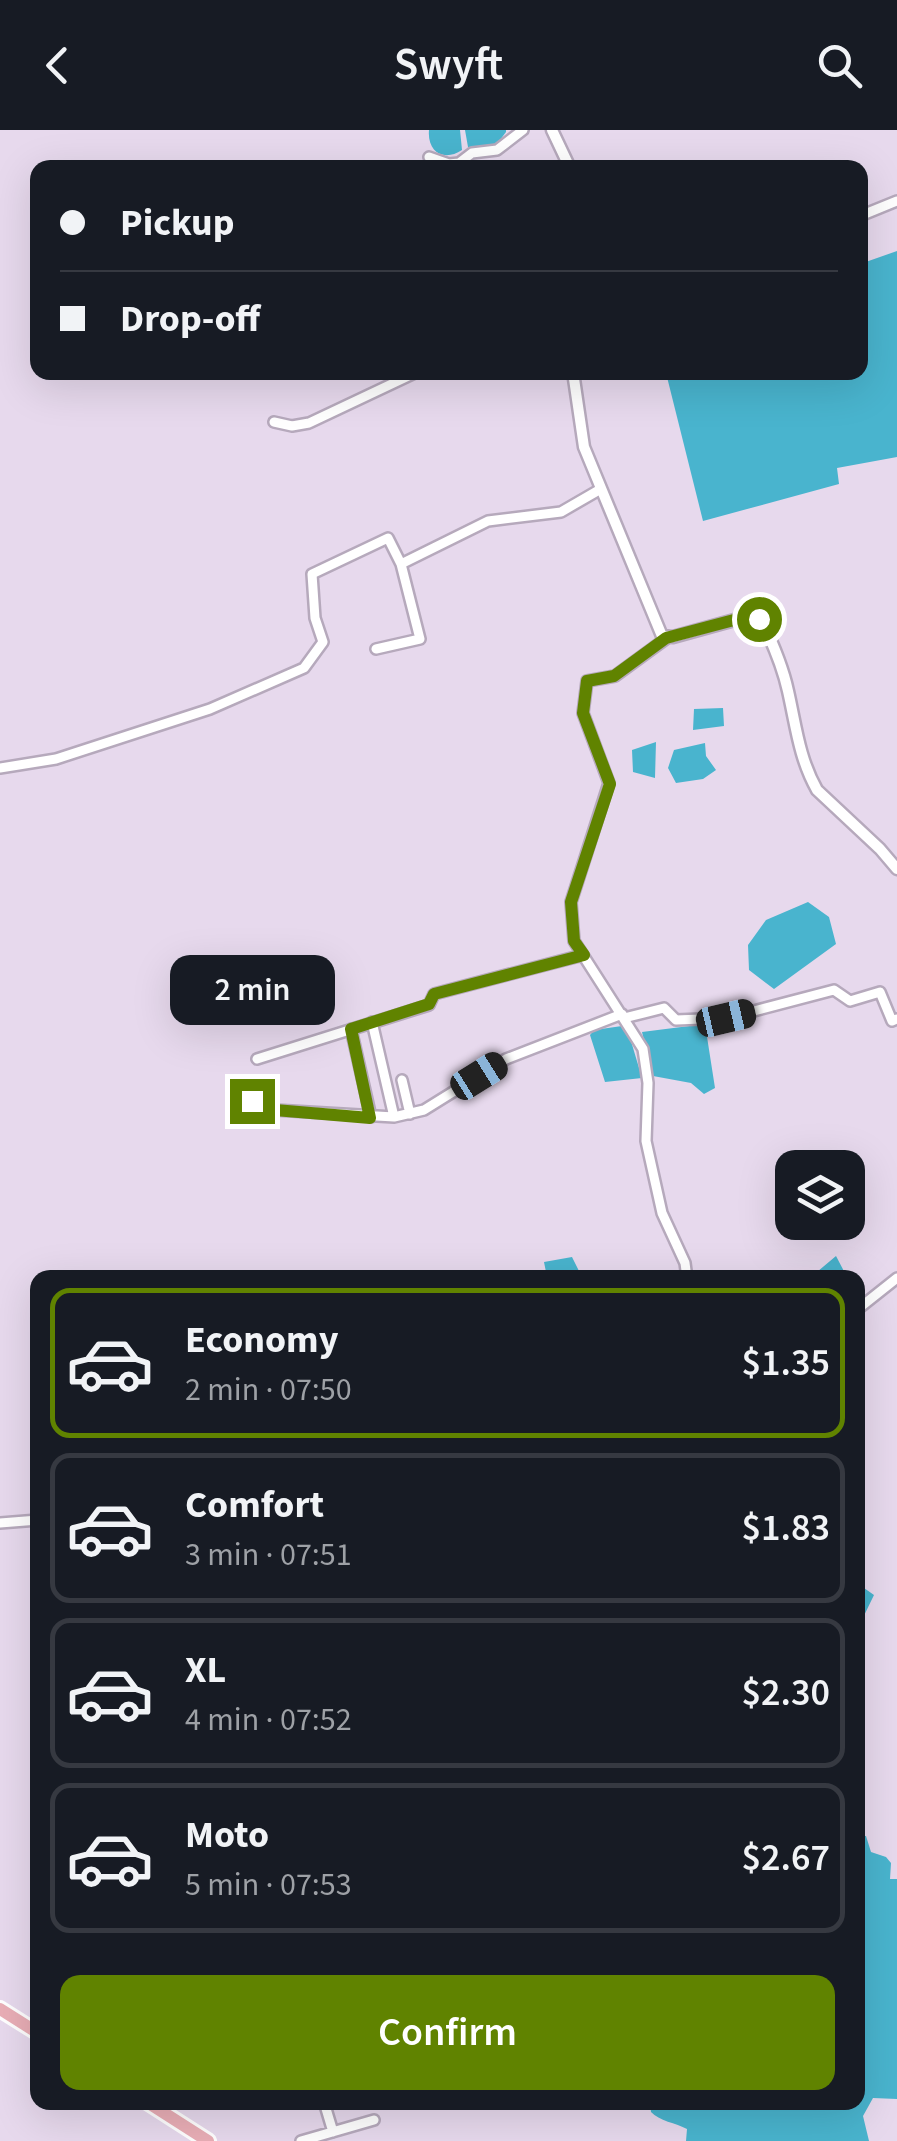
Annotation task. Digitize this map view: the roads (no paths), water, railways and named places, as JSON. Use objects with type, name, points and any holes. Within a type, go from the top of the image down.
[{"type":"main road","points":[[0,2009],[30,2028]]},
{"type":"main road","points":[[160,2110],[208,2141]]},
{"type":"street","points":[[463,160],[472,154],[497,150],[523,130]]},
{"type":"street","points":[[552,130],[566,160]]},
{"type":"street","points":[[429,156],[439,160]]},
{"type":"street","points":[[868,213],[897,201]]},
{"type":"street","points":[[274,422],[292,426],[309,423],[400,380]]},
{"type":"street","points":[[574,380],[580,431],[599,490],[666,638]]},
{"type":"street","points":[[401,564],[488,521],[562,512],[599,490]]},
{"type":"street","points":[[0,768],[56,759],[210,708],[304,668],[322,642],[315,618],[312,574],[388,538],[401,564],[420,639],[376,650]]},
{"type":"street","points":[[686,1270],[662,1213],[646,1141],[648,1083],[643,1049],[574,941],[571,902],[610,784],[583,713],[587,681],[614,676],[666,638],[749,616],[763,623],[787,685],[795,738],[812,781],[826,800],[897,869]]},
{"type":"street","points":[[256,1059],[429,1004],[434,994],[584,955]]},
{"type":"street","points":[[252,1101],[275,1110],[394,1118],[424,1110],[506,1058],[623,1016],[664,1008],[676,1020],[726,1018],[834,990],[850,1001],[880,992],[892,1021],[897,1019]]},
{"type":"street","points":[[372,1022],[394,1118]]},
{"type":"street","points":[[351,1029],[370,1118]]},
{"type":"street","points":[[402,1080],[410,1114]]},
{"type":"street","points":[[865,1303],[897,1278]]},
{"type":"street","points":[[0,1523],[30,1521]]},
{"type":"street","points":[[326,2110],[333,2132]]},
{"type":"street","points":[[301,2141],[374,2120]]},
{"type":"water","points":[[429,130],[460,130],[462,150],[449,155],[438,153],[431,144]]},
{"type":"water","points":[[465,130],[506,132],[494,148],[468,147]]},
{"type":"water","points":[[897,251],[897,457],[837,468],[839,484],[703,521],[668,380],[868,380],[868,261]]},
{"type":"water","points":[[723,708],[724,726],[693,730],[694,709]]},
{"type":"water","points":[[656,742],[655,778],[633,772],[632,750]]},
{"type":"water","points":[[705,743],[706,756],[716,770],[703,779],[676,783],[668,768],[674,750]]},
{"type":"water","points":[[808,902],[829,917],[836,944],[774,989],[749,970],[748,945],[766,920]]},
{"type":"water","points":[[705,1024],[715,1088],[704,1094],[691,1083],[653,1076],[642,1032]]},
{"type":"water","points":[[622,1026],[628,1031],[642,1078],[605,1082],[590,1035],[594,1030]]},
{"type":"water","points":[[836,1256],[843,1270],[819,1270]]},
{"type":"water","points":[[572,1257],[578,1270],[546,1270],[544,1262]]},
{"type":"water","points":[[865,1589],[874,1595],[865,1614]]},
{"type":"water","points":[[866,1836],[871,1852],[891,1863],[890,1879],[897,1879],[897,2099],[873,2098],[863,2116],[869,2141],[686,2141],[687,2129],[651,2112],[865,2110]]}]
